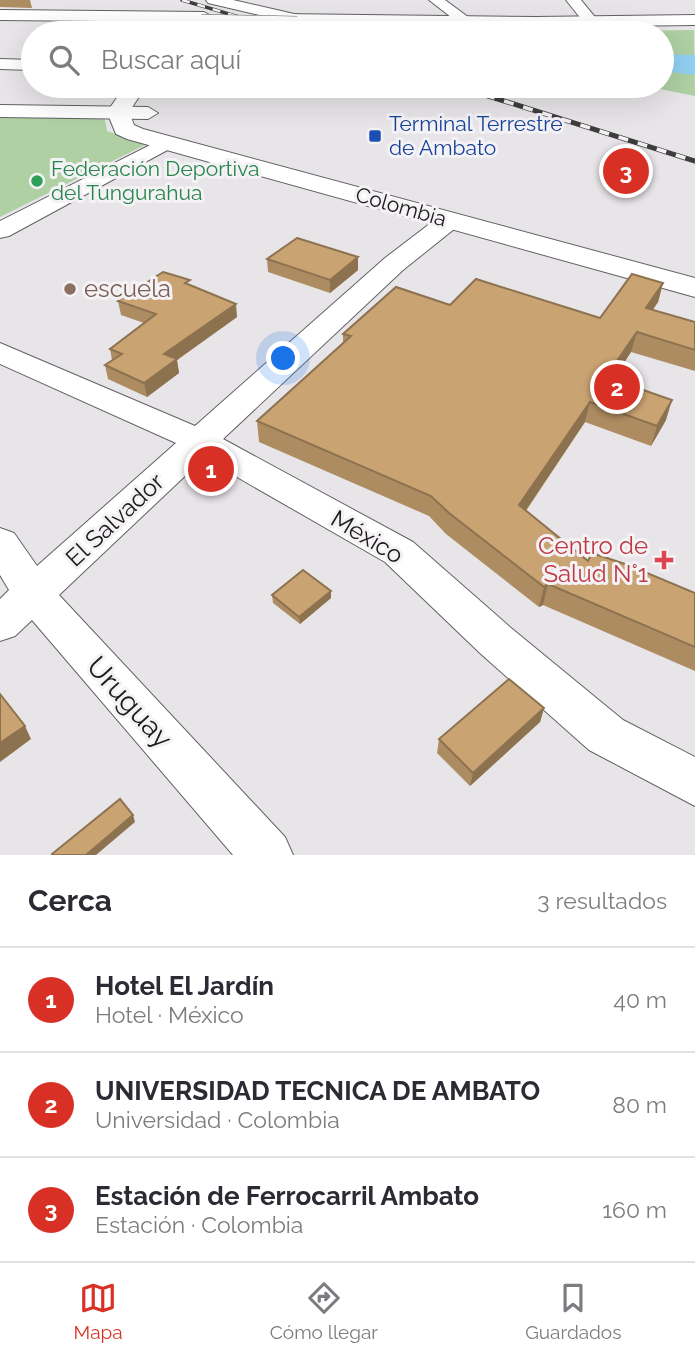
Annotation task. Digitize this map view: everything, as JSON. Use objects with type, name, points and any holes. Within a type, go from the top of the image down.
[{"type":"main road","points":[[504,21],[582,11],[695,23]]},
{"type":"main road","points":[[0,15],[113,21]]},
{"type":"main road","points":[[0,22],[21,22]]},
{"type":"main road","points":[[674,23],[695,23]]},
{"type":"main road","points":[[118,112],[127,98]]},
{"type":"main road","name":"Colombia","points":[[153,104],[155,122],[174,128],[695,266]]},
{"type":"main road","name":"Colombia","points":[[118,112],[124,129],[166,143],[695,288]]},
{"type":"street","points":[[213,0],[292,21]]},
{"type":"street","points":[[436,0],[467,21]]},
{"type":"street","points":[[0,64],[21,65]]},
{"type":"street","points":[[0,111],[118,112],[153,104]]},
{"type":"street","points":[[0,231],[166,143]]},
{"type":"street","name":"El Salvador","points":[[0,624],[394,264],[449,221]]},
{"type":"street","name":"México","points":[[0,352],[200,442],[400,552],[496,641],[606,735],[695,782]]},
{"type":"street","name":"Uruguay","points":[[0,543],[34,595],[267,855]]},
{"type":"green space","points":[[674,30],[694,30],[695,96],[674,92]]},
{"type":"green space","name":"Federación Deportiva del Tungurahua","points":[[0,114],[104,115],[107,131],[147,144],[0,217]]},
{"type":"water","points":[[674,54],[695,55],[695,75],[674,72]]},
{"type":"building","points":[[297,238],[358,257],[330,280],[267,259]]},
{"type":"building","points":[[163,272],[190,280],[185,283],[236,304],[164,354],[177,359],[144,383],[105,365],[122,354],[110,349],[156,314],[118,301]]},
{"type":"building","points":[[632,274],[663,283],[646,308],[695,322],[695,350],[637,332],[606,377],[672,400],[657,426],[590,402],[519,505],[588,561],[592,553],[695,593],[695,647],[548,584],[544,587],[431,496],[257,421],[351,336],[343,334],[396,287],[450,305],[476,279],[600,318]]},
{"type":"building","points":[[303,570],[331,591],[299,617],[272,595]]},
{"type":"building","points":[[509,679],[544,708],[473,773],[439,739]]},
{"type":"building","points":[[0,694],[25,726],[0,743]]},
{"type":"building","points":[[120,799],[133,815],[86,855],[52,854]]},
{"type":"railway","points":[[182,0],[253,21]]},
{"type":"railway","points":[[495,98],[695,161]]},
{"type":"place","name":"Terminal Terrestre de Ambato","points":[[375,136]]},
{"type":"place","name":"Estación de Ferrocarril Ambato","points":[[626,171]]},
{"type":"place","name":"Federación Deportiva del Tungurahua","points":[[37,181]]},
{"type":"place","name":"escuela","points":[[70,289]]},
{"type":"place","name":"UNIVERSIDAD TECNICA DE AMBATO","points":[[617,387]]},
{"type":"place","name":"Hotel El Jardín","points":[[211,469]]},
{"type":"place","name":"Centro de Salud N°1","points":[[664,560]]}]
